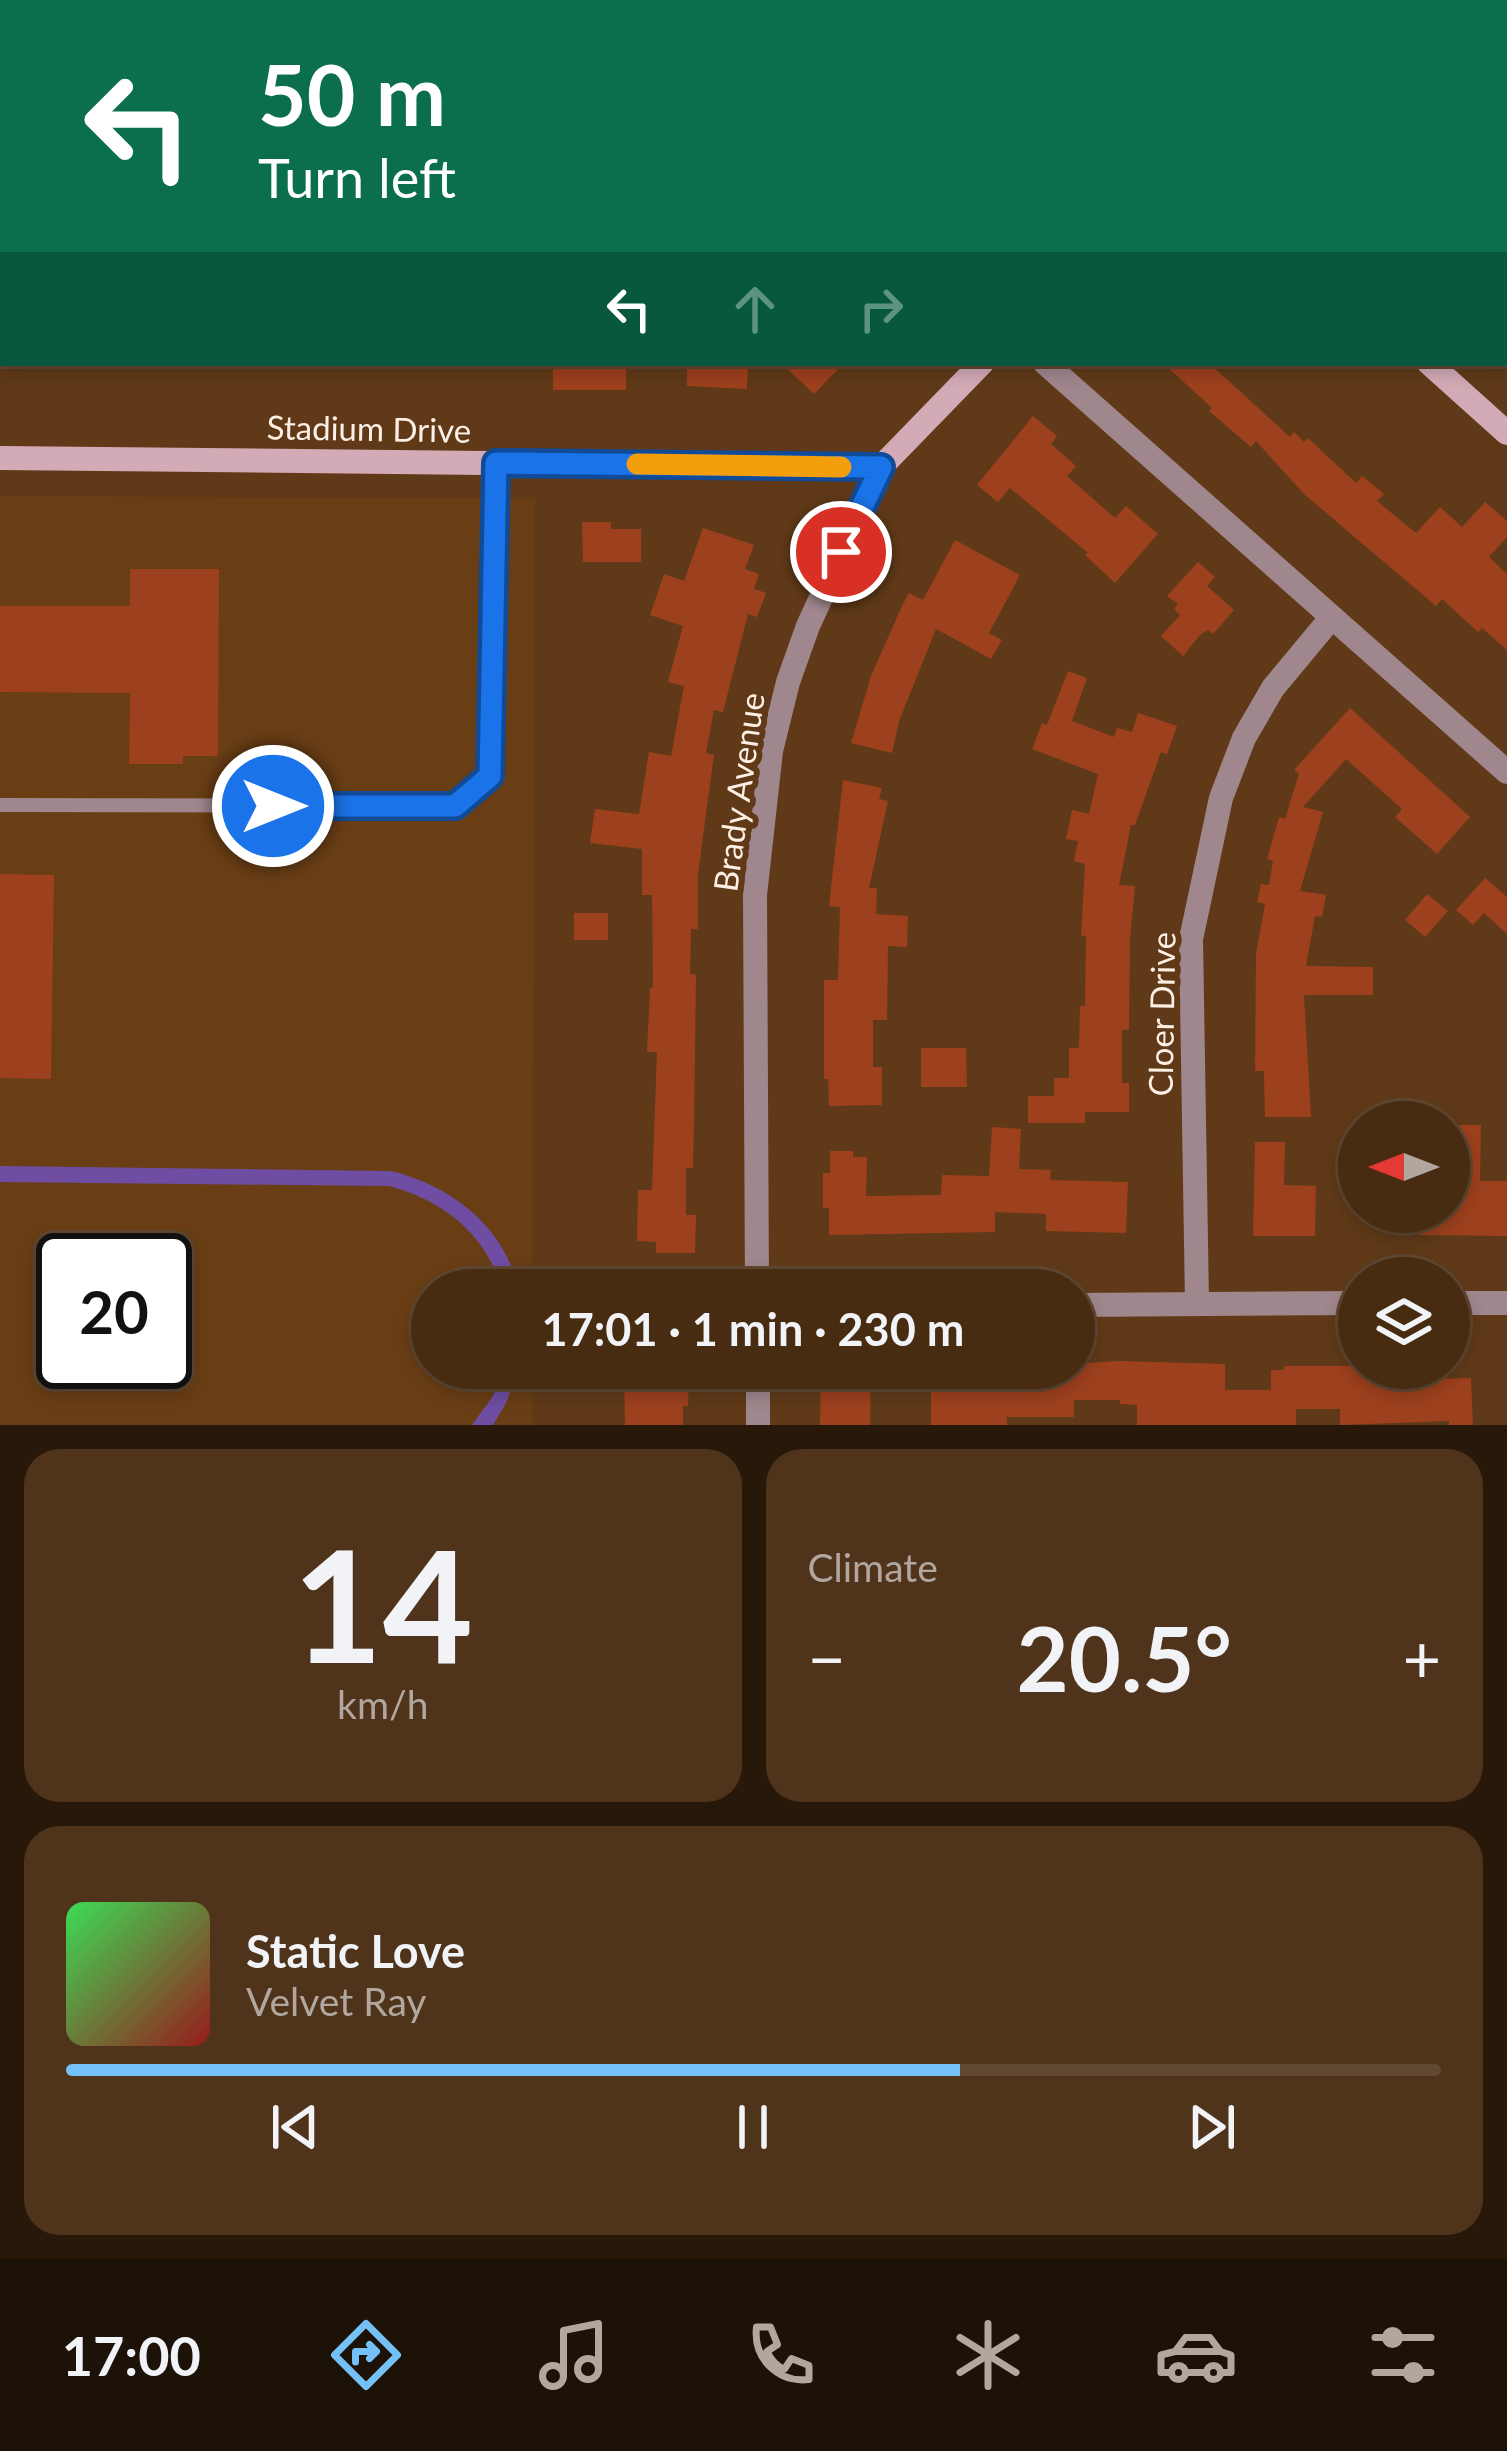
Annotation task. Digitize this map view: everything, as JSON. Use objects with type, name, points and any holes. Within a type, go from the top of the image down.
[{"type":"street","name":"Brady Avenue","points":[[757,1269],[755,895],[771,751],[808,626],[881,467],[979,366]]},
{"type":"street","points":[[1048,366],[1507,772]]},
{"type":"street","points":[[1432,366],[1507,433]]},
{"type":"street","name":"Stadium Drive","points":[[0,458],[881,467]]},
{"type":"street","name":"Cloer Drive","points":[[1197,1303],[1191,940],[1221,798],[1244,738],[1273,688],[1332,617]]},
{"type":"street","points":[[1095,1305],[1338,1303]]},
{"type":"street","points":[[1470,1303],[1507,1303]]},
{"type":"street","points":[[758,1389],[758,1425]]},
{"type":"lane","points":[[0,805],[455,806],[490,776],[496,463]]},
{"type":"shaded area","points":[[0,496],[535,499],[532,1269],[411,1269],[411,1389],[532,1389],[532,1425],[0,1425]]},
{"type":"shaded area","points":[[0,1166],[391,1171],[435,1187],[472,1212],[488,1228],[513,1269],[494,1269],[474,1236],[445,1211],[389,1186],[0,1182]]},
{"type":"shaded area","points":[[496,1389],[511,1389],[493,1425],[472,1425]]},
{"type":"building","points":[[553,366],[626,366],[626,390],[553,390]]},
{"type":"building","points":[[687,366],[748,366],[747,389],[687,386]]},
{"type":"building","points":[[784,366],[841,366],[814,394]]},
{"type":"building","points":[[1166,366],[1212,366],[1290,437],[1294,432],[1304,442],[1308,438],[1356,483],[1362,476],[1384,494],[1377,501],[1416,533],[1440,507],[1462,527],[1485,502],[1507,521],[1507,537],[1489,557],[1507,574],[1507,650],[1482,628],[1478,632],[1442,599],[1436,606],[1305,495],[1256,441],[1251,447],[1209,411],[1212,408]]},
{"type":"building","points":[[1033,416],[1057,436],[1051,444],[1076,466],[1067,476],[1115,518],[1126,506],[1158,534],[1115,583],[1085,555],[1088,553],[1010,488],[998,502],[977,485]]},
{"type":"building","points":[[582,522],[641,529],[641,562],[583,562]]},
{"type":"building","points":[[703,528],[754,545],[745,569],[759,574],[754,589],[766,593],[757,617],[748,614],[723,712],[714,710],[706,753],[714,755],[698,874],[698,929],[691,929],[690,974],[696,975],[694,1124],[693,1168],[686,1168],[686,1215],[696,1215],[695,1253],[656,1253],[656,1242],[637,1241],[638,1190],[652,1190],[657,1052],[647,1052],[653,988],[652,895],[642,895],[642,849],[590,843],[595,809],[639,814],[649,752],[671,756],[684,686],[668,682],[683,626],[650,615],[664,574],[684,581]]},
{"type":"building","points":[[955,540],[1020,575],[989,633],[1002,640],[991,659],[936,629],[899,721],[892,753],[851,743],[871,676],[902,606],[909,593],[923,600]]},
{"type":"building","points":[[1198,562],[1215,577],[1207,586],[1234,610],[1213,634],[1208,630],[1200,635],[1183,656],[1161,636],[1180,615],[1174,609],[1178,604],[1167,596]]},
{"type":"building","points":[[130,569],[219,569],[218,756],[183,756],[183,764],[129,764],[130,693],[0,692],[0,606],[130,606]]},
{"type":"building","points":[[1068,671],[1087,678],[1072,721],[1114,737],[1117,728],[1132,732],[1138,713],[1177,726],[1167,754],[1161,752],[1135,825],[1131,825],[1119,885],[1135,886],[1129,1030],[1122,1030],[1122,1083],[1129,1083],[1129,1112],[1085,1112],[1085,1123],[1028,1123],[1028,1096],[1054,1096],[1054,1078],[1069,1078],[1069,1048],[1079,1048],[1080,1006],[1085,1006],[1086,936],[1081,936],[1085,864],[1074,861],[1078,841],[1066,839],[1072,810],[1089,814],[1098,774],[1032,749]]},
{"type":"building","points":[[1350,708],[1470,817],[1437,854],[1395,817],[1402,809],[1346,759],[1303,807],[1323,812],[1300,891],[1326,895],[1322,917],[1315,916],[1306,966],[1373,967],[1373,995],[1304,995],[1311,1117],[1265,1117],[1264,1071],[1255,1071],[1256,954],[1265,904],[1257,902],[1261,884],[1269,885],[1273,861],[1267,859],[1299,774],[1294,770]]},
{"type":"building","points":[[843,780],[882,788],[879,799],[888,801],[869,888],[877,888],[876,914],[908,916],[907,947],[888,946],[887,1020],[873,1020],[873,1067],[882,1067],[882,1105],[829,1106],[828,1079],[824,1079],[824,980],[838,980],[840,907],[829,906]]},
{"type":"building","points":[[0,874],[54,875],[51,1079],[0,1078]]},
{"type":"building","points":[[1485,878],[1507,897],[1507,934],[1484,913],[1473,925],[1456,910]]},
{"type":"building","points":[[1427,894],[1448,911],[1425,937],[1405,920]]},
{"type":"building","points":[[574,913],[608,913],[608,940],[574,940]]},
{"type":"building","points":[[921,1048],[966,1048],[967,1087],[921,1087]]},
{"type":"building","points":[[1470,1125],[1481,1125],[1480,1181],[1507,1181],[1507,1236],[1420,1235],[1470,1233]]},
{"type":"building","points":[[992,1127],[1021,1129],[1019,1169],[1051,1170],[1050,1180],[1128,1182],[1126,1233],[1046,1231],[1046,1214],[995,1212],[995,1232],[829,1235],[823,1173],[830,1173],[830,1151],[853,1151],[853,1157],[867,1157],[866,1196],[941,1195],[942,1175],[989,1176]]},
{"type":"building","points":[[1255,1142],[1285,1142],[1284,1185],[1316,1186],[1315,1236],[1253,1236]]},
{"type":"building","points":[[1095,1363],[1225,1364],[1225,1390],[1271,1390],[1271,1370],[1284,1370],[1284,1366],[1338,1366],[1338,1389],[1470,1389],[1471,1378],[1473,1425],[1449,1425],[1449,1421],[1340,1425],[1340,1409],[1296,1409],[1296,1425],[1137,1425],[1137,1405],[1120,1404],[1120,1400],[1074,1400],[1074,1417],[1007,1417],[1007,1425],[931,1425],[931,1389],[1095,1389]]},
{"type":"building","points":[[624,1389],[688,1389],[683,1425],[625,1425]]},
{"type":"building","points":[[821,1389],[871,1389],[870,1425],[820,1425]]},
{"type":"slow traffic","points":[[637,464],[841,467]]},
{"type":"route","points":[[273,806],[455,806],[490,776],[496,463],[881,467],[841,552]]}]
